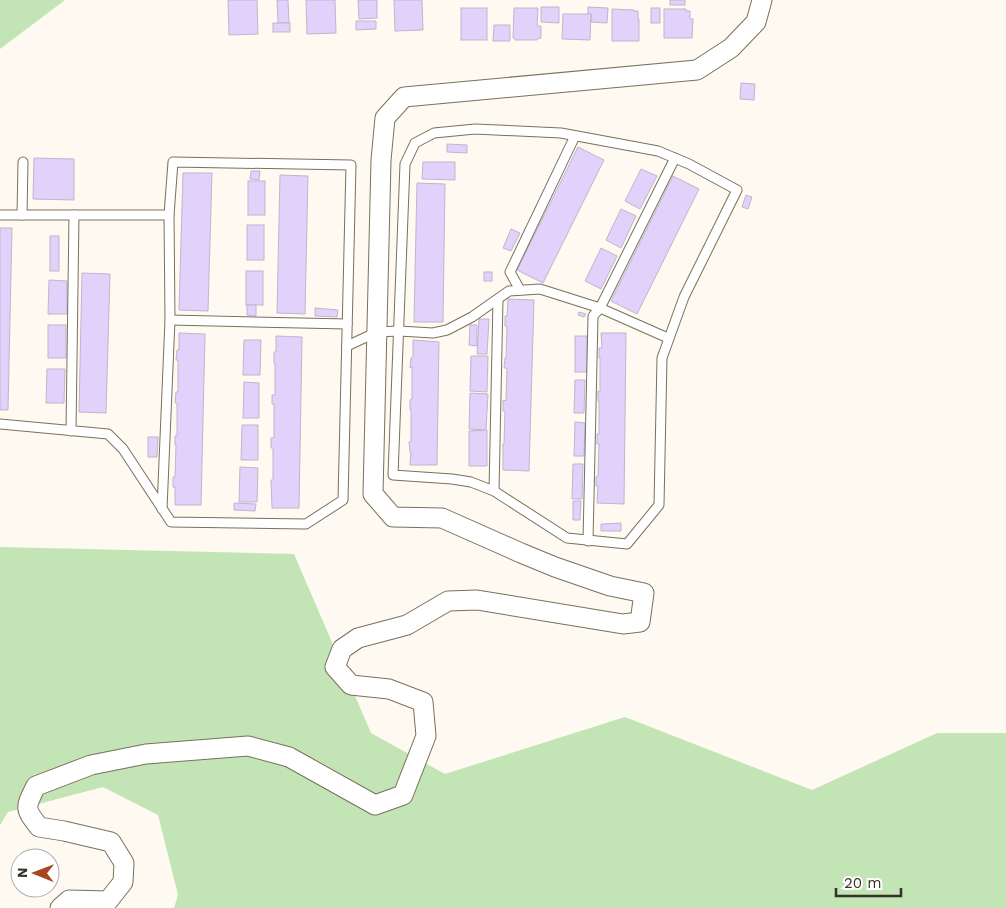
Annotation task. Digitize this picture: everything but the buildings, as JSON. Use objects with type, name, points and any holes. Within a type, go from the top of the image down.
[{"type":"street","points":[[60,908],[69,900],[108,900],[123,882],[124,863],[112,842],[40,827],[28,813],[27,802],[36,786],[91,765],[146,754],[248,746],[289,757],[375,805],[403,794],[426,736],[423,702],[389,688],[352,685],[335,667],[342,649],[358,638],[406,625],[448,601],[477,600],[623,624],[640,622],[644,593],[610,586],[555,567],[442,518],[393,517],[373,494],[381,160],[385,118],[404,97],[697,70],[732,48],[756,22],[762,0]]},
{"type":"lane","points":[[475,129],[562,133],[575,136],[658,151],[689,164],[737,190],[684,297],[668,338],[662,358],[659,504],[627,544],[567,538],[494,491],[471,482],[393,475],[405,164],[415,143],[434,133],[475,129]]},
{"type":"lane","points":[[520,290],[510,272],[575,136]]},
{"type":"lane","points":[[588,541],[593,316],[600,308],[675,158]]},
{"type":"lane","points":[[22,215],[23,162]]},
{"type":"lane","points":[[0,424],[108,434],[123,449],[162,509],[171,522],[306,524],[343,500],[351,165],[173,162],[169,215],[170,320],[162,509]]},
{"type":"lane","points":[[0,215],[169,215]]},
{"type":"lane","points":[[71,431],[74,215]]},
{"type":"lane","points":[[347,346],[377,332],[434,333],[448,330],[472,317],[509,291],[540,288],[600,308],[668,338]]},
{"type":"lane","points":[[494,491],[498,299]]},
{"type":"lane","points":[[170,320],[347,324]]},
{"type":"green space","points":[[0,0],[65,0],[0,49]]},
{"type":"green space","points":[[0,547],[294,554],[371,733],[445,774],[625,717],[812,790],[937,733],[1006,733],[1006,908],[174,908],[178,895],[158,815],[103,787],[8,812],[0,825]]}]
